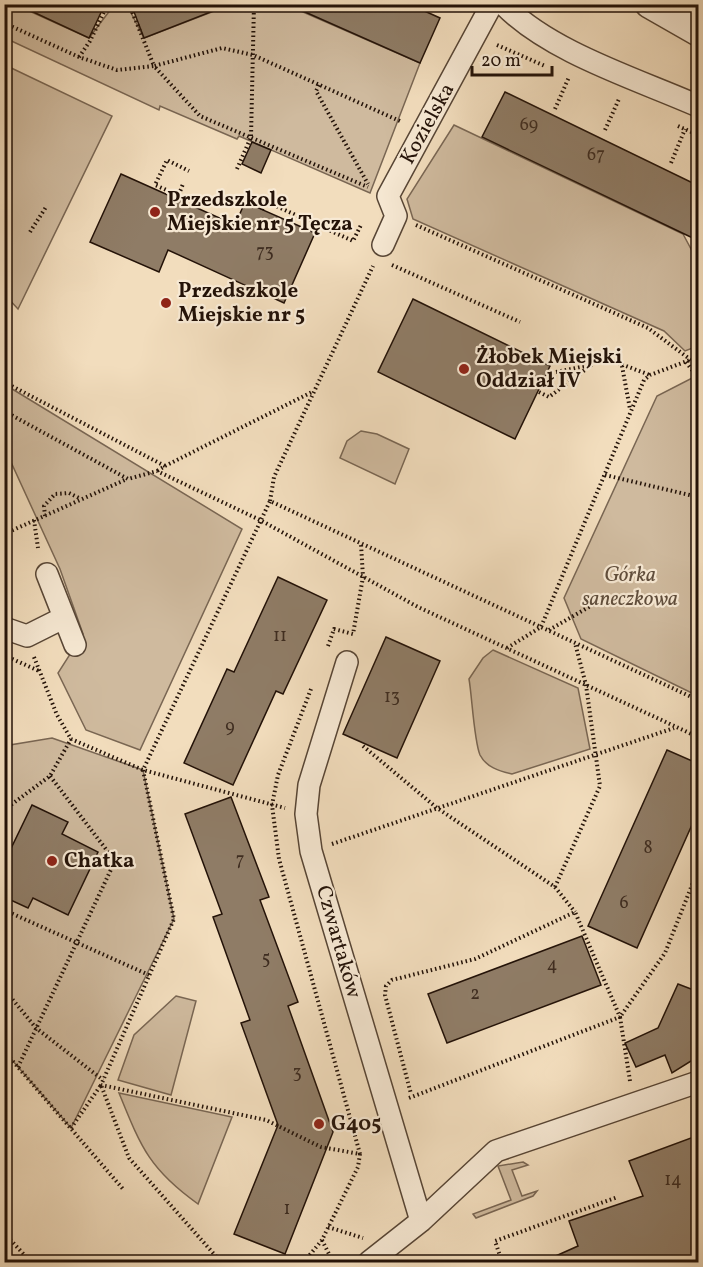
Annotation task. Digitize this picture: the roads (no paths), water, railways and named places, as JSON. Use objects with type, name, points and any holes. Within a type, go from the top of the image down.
[{"type":"street","name":"Kozielska","points":[[380,252],[396,216],[388,196],[492,4]]},
{"type":"street","points":[[503,4],[520,22],[546,40],[699,106]]},
{"type":"street","points":[[649,4],[699,32]]},
{"type":"street","points":[[47,574],[75,645]]},
{"type":"street","points":[[4,628],[27,636],[63,618]]},
{"type":"street","name":"Czwartaków","points":[[347,662],[320,742],[309,785],[306,814],[311,851],[421,1221]]},
{"type":"street","points":[[369,1263],[421,1221],[496,1151],[699,1082]]},
{"type":"place","name":"Przedszkole Miejskie nr 5 Tęcza","points":[[155,212]]},
{"type":"place","name":"Przedszkole Miejskie nr 5","points":[[166,303]]},
{"type":"place","name":"Żłobek Miejski Oddział IV","points":[[464,369]]},
{"type":"place","name":"Chatka","points":[[52,861]]},
{"type":"place","name":"G405","points":[[319,1124]]},
{"type":"park label","name":"Górka saneczkowa","points":[[630,587]]}]
